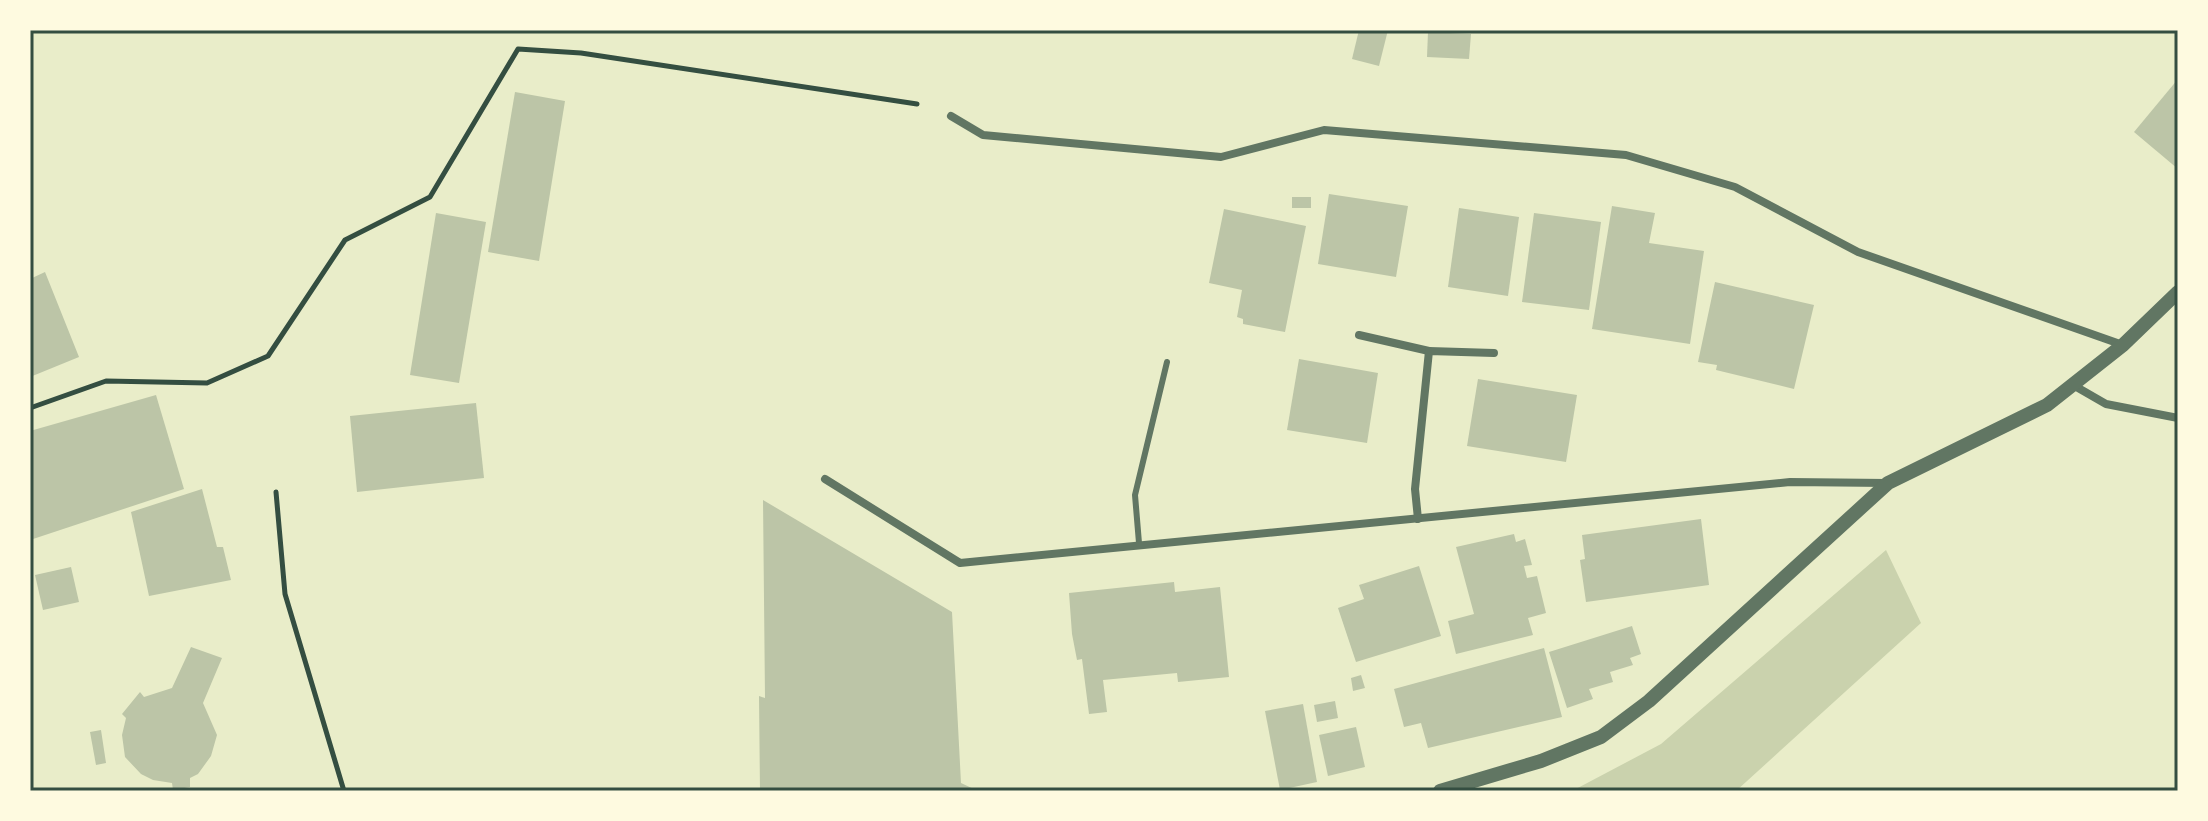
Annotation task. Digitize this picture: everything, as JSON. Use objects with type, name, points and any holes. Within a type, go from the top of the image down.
[{"type":"street","points":[[951,116],[983,135],[1221,157],[1324,130],[1626,155],[1735,187],[1858,252],[2123,345]]},
{"type":"street","points":[[1440,791],[1541,761],[1601,737],[1649,701],[1888,483],[2047,405],[2123,345],[2178,292]]},
{"type":"street","points":[[1359,335],[1429,351],[1494,353]]},
{"type":"street","points":[[1418,519],[1415,489],[1429,351]]},
{"type":"street","points":[[2073,385],[2106,404],[2178,418]]},
{"type":"street","points":[[825,479],[960,563],[1139,543],[1790,482],[1888,483]]},
{"type":"lane","points":[[1139,543],[1135,495],[1167,362]]},
{"type":"path","points":[[30,408],[106,381],[207,383],[268,356],[345,240],[430,197],[518,49],[581,53],[904,99],[951,116]]},
{"type":"path","points":[[276,492],[285,594],[344,791]]},
{"type":"green space","points":[[1886,550],[1921,623],[1736,791],[1572,791],[1661,744]]},
{"type":"building","points":[[1359,30],[1388,30],[1379,66],[1352,59]]},
{"type":"building","points":[[1428,32],[1471,34],[1469,59],[1427,57]]},
{"type":"building","points":[[2178,79],[2178,169],[2134,132]]},
{"type":"building","points":[[515,92],[565,101],[539,261],[488,252]]},
{"type":"building","points":[[1329,194],[1408,206],[1396,277],[1318,264]]},
{"type":"building","points":[[1292,197],[1311,197],[1311,208],[1292,208]]},
{"type":"building","points":[[1612,206],[1655,213],[1649,243],[1704,251],[1690,344],[1592,329]]},
{"type":"building","points":[[1459,208],[1519,217],[1508,296],[1448,287]]},
{"type":"building","points":[[1224,209],[1306,226],[1285,332],[1243,324],[1243,319],[1237,317],[1242,290],[1209,283]]},
{"type":"building","points":[[436,213],[486,222],[459,383],[410,375]]},
{"type":"building","points":[[1534,213],[1601,222],[1589,310],[1522,302]]},
{"type":"building","points":[[45,272],[79,357],[30,377],[30,279]]},
{"type":"building","points":[[1715,282],[1814,305],[1794,389],[1716,370],[1717,365],[1698,362]]},
{"type":"building","points":[[1299,359],[1378,373],[1367,443],[1287,430]]},
{"type":"building","points":[[1478,379],[1577,395],[1566,462],[1467,446]]},
{"type":"building","points":[[156,395],[184,489],[30,540],[30,431]]},
{"type":"building","points":[[476,403],[484,478],[357,492],[350,416]]},
{"type":"building","points":[[202,489],[217,547],[223,547],[231,580],[149,596],[131,512]]},
{"type":"building","points":[[763,500],[952,612],[961,783],[978,791],[760,791],[759,696],[765,698]]},
{"type":"building","points":[[1701,519],[1709,585],[1586,602],[1580,560],[1585,559],[1582,535]]},
{"type":"building","points":[[1514,534],[1516,542],[1525,539],[1532,565],[1524,566],[1527,578],[1537,576],[1546,613],[1528,618],[1533,635],[1456,654],[1448,621],[1474,614],[1456,547]]},
{"type":"building","points":[[1419,566],[1441,636],[1356,662],[1338,608],[1364,599],[1359,585]]},
{"type":"building","points":[[71,567],[79,602],[43,610],[35,575]]},
{"type":"building","points":[[1174,582],[1175,592],[1220,587],[1229,677],[1178,682],[1177,673],[1103,680],[1107,712],[1089,714],[1082,659],[1077,660],[1072,634],[1069,593]]},
{"type":"building","points":[[1632,626],[1641,654],[1630,658],[1633,665],[1610,672],[1613,682],[1589,689],[1593,699],[1567,708],[1549,652]]},
{"type":"building","points":[[191,647],[222,658],[203,703],[217,735],[211,756],[198,774],[190,778],[190,787],[173,790],[172,783],[153,780],[141,774],[125,757],[122,735],[126,718],[122,714],[140,692],[144,697],[172,688]]},
{"type":"building","points":[[1544,648],[1562,717],[1428,748],[1421,723],[1404,727],[1394,689]]},
{"type":"building","points":[[1361,675],[1365,688],[1353,691],[1351,678]]},
{"type":"building","points":[[1335,701],[1338,718],[1317,722],[1314,705]]},
{"type":"building","points":[[1303,704],[1317,782],[1280,790],[1265,711]]},
{"type":"building","points":[[1356,727],[1365,767],[1328,776],[1319,735]]},
{"type":"building","points":[[101,730],[106,763],[96,765],[90,732]]}]
